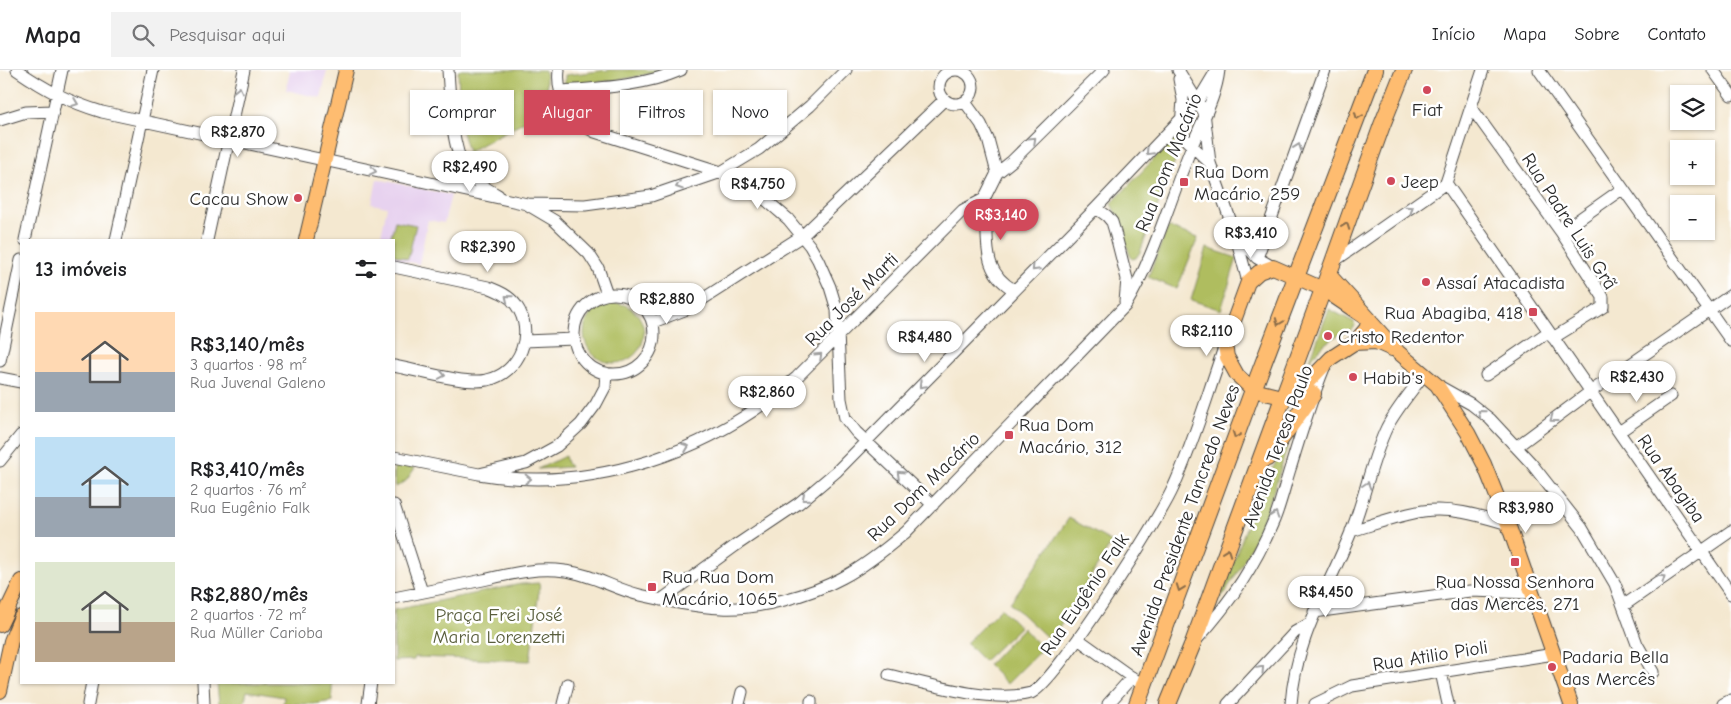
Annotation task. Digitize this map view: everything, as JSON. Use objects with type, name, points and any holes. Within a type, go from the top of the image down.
[{"type":"highway","name":"Avenida Presidente Tancredo Neves","points":[[1137,704],[1138,682],[1376,70]]},
{"type":"highway","points":[[1168,704],[1193,643],[1256,474],[1282,397],[1328,276],[1382,124],[1404,70]]},
{"type":"highway","points":[[1328,276],[1369,320]]},
{"type":"highway","points":[[1256,474],[1314,394]]},
{"type":"main road","points":[[306,239],[346,70]]},
{"type":"main road","points":[[1248,282],[1259,272],[1273,267],[1297,277],[1328,276]]},
{"type":"main road","name":"Rua Eugênio Falk","points":[[1225,345],[1248,282]]},
{"type":"main road","points":[[1369,320],[1398,352],[1437,384],[1477,449],[1508,524],[1571,704]]},
{"type":"main road","name":"Avenida Teresa Paulo","points":[[1325,365],[1340,351],[1354,343],[1366,329],[1369,320]]},
{"type":"main road","points":[[1354,343],[1380,343],[1398,352]]},
{"type":"main road","points":[[1225,345],[1230,362],[1237,375],[1253,390],[1282,397],[1295,393],[1325,365]]},
{"type":"main road","points":[[0,625],[20,582]]},
{"type":"main road","points":[[0,691],[11,641],[20,619]]},
{"type":"street","points":[[17,70],[57,95],[86,107],[446,187],[527,204],[556,206],[585,206],[651,196],[721,172],[760,149],[810,106],[846,70]]},
{"type":"street","points":[[26,239],[62,70]]},
{"type":"street","points":[[116,239],[153,70]]},
{"type":"street","points":[[207,239],[244,70]]},
{"type":"street","points":[[448,70],[455,143],[466,170],[483,186],[508,200]]},
{"type":"street","points":[[559,70],[561,90]]},
{"type":"street","points":[[572,90],[624,85],[640,76],[681,70]]},
{"type":"street","points":[[956,70],[967,71],[972,80],[973,90],[969,99],[954,105],[944,100],[939,91],[939,73],[956,70]]},
{"type":"street","points":[[1014,290],[1004,284],[994,272],[988,252],[987,213],[984,199],[997,173],[1012,161],[1104,70]]},
{"type":"street","points":[[1177,70],[1204,112],[1210,163],[1235,233],[1248,282]]},
{"type":"street","points":[[1177,70],[1183,100],[1181,126],[1183,137],[1210,163]]},
{"type":"street","points":[[661,600],[735,546],[799,503],[837,471],[1183,117],[1198,101],[1218,70]]},
{"type":"street","name":"Rua Dom Macário","points":[[395,598],[537,569],[565,571],[592,576],[630,592],[661,600],[697,606],[742,608],[803,594],[842,579],[883,552],[906,532],[1125,306],[1146,264],[1205,117],[1215,89],[1218,70]]},
{"type":"street","points":[[1257,258],[1326,70]]},
{"type":"street","points":[[1328,276],[1446,183],[1483,70]]},
{"type":"street","points":[[1713,70],[1731,95]]},
{"type":"street","points":[[1543,72],[1622,189],[1731,342]]},
{"type":"street","points":[[653,322],[687,309],[802,236],[944,100]]},
{"type":"street","points":[[965,102],[981,124],[988,139],[997,173]]},
{"type":"street","name":"Rua Padre Luis Grã","points":[[1471,107],[1560,232],[1604,301],[1602,307],[1550,335]]},
{"type":"street","points":[[0,120],[26,112],[53,111]]},
{"type":"street","points":[[606,135],[653,152],[721,172],[748,186],[788,219],[818,260],[830,287],[838,316],[841,399],[843,414],[847,423],[933,505]]},
{"type":"street","points":[[446,187],[462,182],[466,170]]},
{"type":"street","name":"Rua Abagiba","points":[[1446,183],[1731,594]]},
{"type":"street","points":[[1560,232],[1622,189]]},
{"type":"street","name":"Rua José Marti","points":[[395,457],[480,474],[532,479],[564,478],[595,474],[654,459],[692,445],[726,428],[778,394],[839,336],[963,210],[984,199]]},
{"type":"street","points":[[527,204],[555,221],[589,254],[598,268],[607,294]]},
{"type":"street","points":[[555,221],[556,206]]},
{"type":"street","points":[[1096,208],[1112,222],[1127,279],[1125,306]]},
{"type":"street","points":[[1235,233],[1257,258],[1273,267]]},
{"type":"street","points":[[1122,256],[1134,265],[1146,264]]},
{"type":"street","points":[[0,361],[20,265]]},
{"type":"street","points":[[395,267],[499,291],[516,305],[523,318],[525,330],[520,354],[513,365],[497,378],[471,381],[395,366]]},
{"type":"street","points":[[607,294],[619,294],[634,298],[644,306],[653,322],[653,344],[643,362],[637,367],[624,372],[606,373],[597,370],[585,362],[578,350],[575,340],[575,323],[581,311],[591,300],[607,294]]},
{"type":"street","points":[[1516,447],[1590,392],[1731,295]]},
{"type":"street","points":[[1486,375],[1550,335]]},
{"type":"street","points":[[524,341],[575,340]]},
{"type":"street","name":"Rua Eugênio Falk","points":[[889,675],[980,696],[1009,700],[1030,693],[1042,686],[1078,639],[1162,510],[1178,476],[1225,345]]},
{"type":"street","name":"Avenida Teresa Paulo","points":[[1193,643],[1233,596],[1274,520],[1325,365]]},
{"type":"street","points":[[1213,377],[1224,368],[1237,375]]},
{"type":"street","points":[[480,474],[526,463],[557,446],[572,434],[596,404],[605,387],[606,373]]},
{"type":"street","points":[[1291,704],[1298,660],[1309,624],[1351,531],[1383,437],[1396,411],[1424,374]]},
{"type":"street","points":[[0,378],[20,382]]},
{"type":"street","points":[[1437,384],[1490,419],[1531,463],[1582,528],[1615,584],[1637,644],[1653,672]]},
{"type":"street","points":[[1619,432],[1671,396]]},
{"type":"street","points":[[0,461],[20,436]]},
{"type":"street","points":[[395,508],[422,592]]},
{"type":"street","points":[[1351,531],[1407,514],[1437,510],[1460,512],[1508,524]]},
{"type":"street","points":[[1623,606],[1731,531]]},
{"type":"street","points":[[1314,612],[1470,591],[1532,593]]},
{"type":"street","points":[[1228,704],[1295,632],[1309,624]]},
{"type":"street","points":[[1078,639],[1138,682],[1108,704]]},
{"type":"street","points":[[1282,647],[1292,651],[1298,660]]},
{"type":"street","name":"Rua Atilio Pioli","points":[[1315,704],[1352,686],[1554,654]]},
{"type":"street","points":[[1441,672],[1448,704]]},
{"type":"street","points":[[88,704],[92,684]]},
{"type":"street","points":[[203,684],[204,704]]},
{"type":"street","points":[[368,704],[371,684]]},
{"type":"street","points":[[563,704],[568,684]]},
{"type":"street","points":[[739,704],[742,692]]},
{"type":"street","points":[[1723,704],[1731,700]]},
{"type":"shaded area","points":[[290,70],[327,70],[321,98],[286,90]]},
{"type":"shaded area","points":[[377,179],[451,195],[444,223],[428,220],[419,264],[395,259],[395,239],[380,239],[387,207],[372,204]]},
{"type":"green space","points":[[458,70],[545,70],[547,90],[524,90],[524,121],[514,127],[514,90],[459,90]]},
{"type":"green space","points":[[609,70],[662,70],[614,80],[565,85],[565,75]]},
{"type":"green space","points":[[463,135],[499,135],[468,152]]},
{"type":"green space","points":[[1173,139],[1179,146],[1179,150],[1140,252],[1136,258],[1132,259],[1121,224],[1111,204]]},
{"type":"green space","points":[[395,221],[416,225],[408,259],[395,255],[395,239],[390,239]]},
{"type":"green space","points":[[1168,227],[1198,238],[1177,289],[1148,277]]},
{"type":"green space","points":[[1207,248],[1237,258],[1221,310],[1191,300]]},
{"type":"green space","points":[[614,303],[631,308],[639,316],[644,333],[639,350],[631,358],[614,363],[597,358],[589,350],[584,333],[589,316],[597,308]]},
{"type":"green space","points":[[1329,309],[1354,322],[1355,326],[1329,341],[1309,362]]},
{"type":"green space","points":[[1289,441],[1262,523],[1244,561],[1220,599],[1258,498]]},
{"type":"green space","points":[[565,456],[570,467],[538,469]]},
{"type":"green space","points":[[395,464],[415,468],[406,481],[396,487]]},
{"type":"green space","points":[[1069,518],[1112,542],[1051,641],[1010,603]]},
{"type":"green space","name":"Praça Frei José Maria Lorenzetti","points":[[540,583],[530,661],[415,657],[414,660],[395,661],[395,610],[521,584]]},
{"type":"green space","points":[[1001,608],[1020,627],[984,661],[966,643]]},
{"type":"green space","points":[[1023,628],[1042,649],[1007,684],[988,665]]},
{"type":"green space","points":[[217,684],[332,684],[332,701],[314,704],[283,704],[284,697],[247,691],[244,704],[219,704]]},
{"type":"place","name":"Fiat","points":[[1427,90]]},
{"type":"place","name":"Jeep","points":[[1391,181]]},
{"type":"place","name":"Rua Dom Macário, 259","points":[[1184,182]]},
{"type":"place","name":"Cacau Show","points":[[298,198]]},
{"type":"place","name":"Assaí Atacadista","points":[[1426,282]]},
{"type":"place","name":"Rua Abagiba, 418","points":[[1533,312]]},
{"type":"place","name":"Cristo Redentor","points":[[1328,336]]},
{"type":"place","name":"Habib's","points":[[1353,377]]},
{"type":"place","name":"Rua Dom Macário, 312","points":[[1009,435]]},
{"type":"place","name":"Rua Nossa Senhora das Mercês, 271","points":[[1515,562]]},
{"type":"place","name":"Rua Rua Dom Macário, 1065","points":[[652,587]]},
{"type":"place","name":"Padaria Bella das Mercês","points":[[1552,667]]}]
